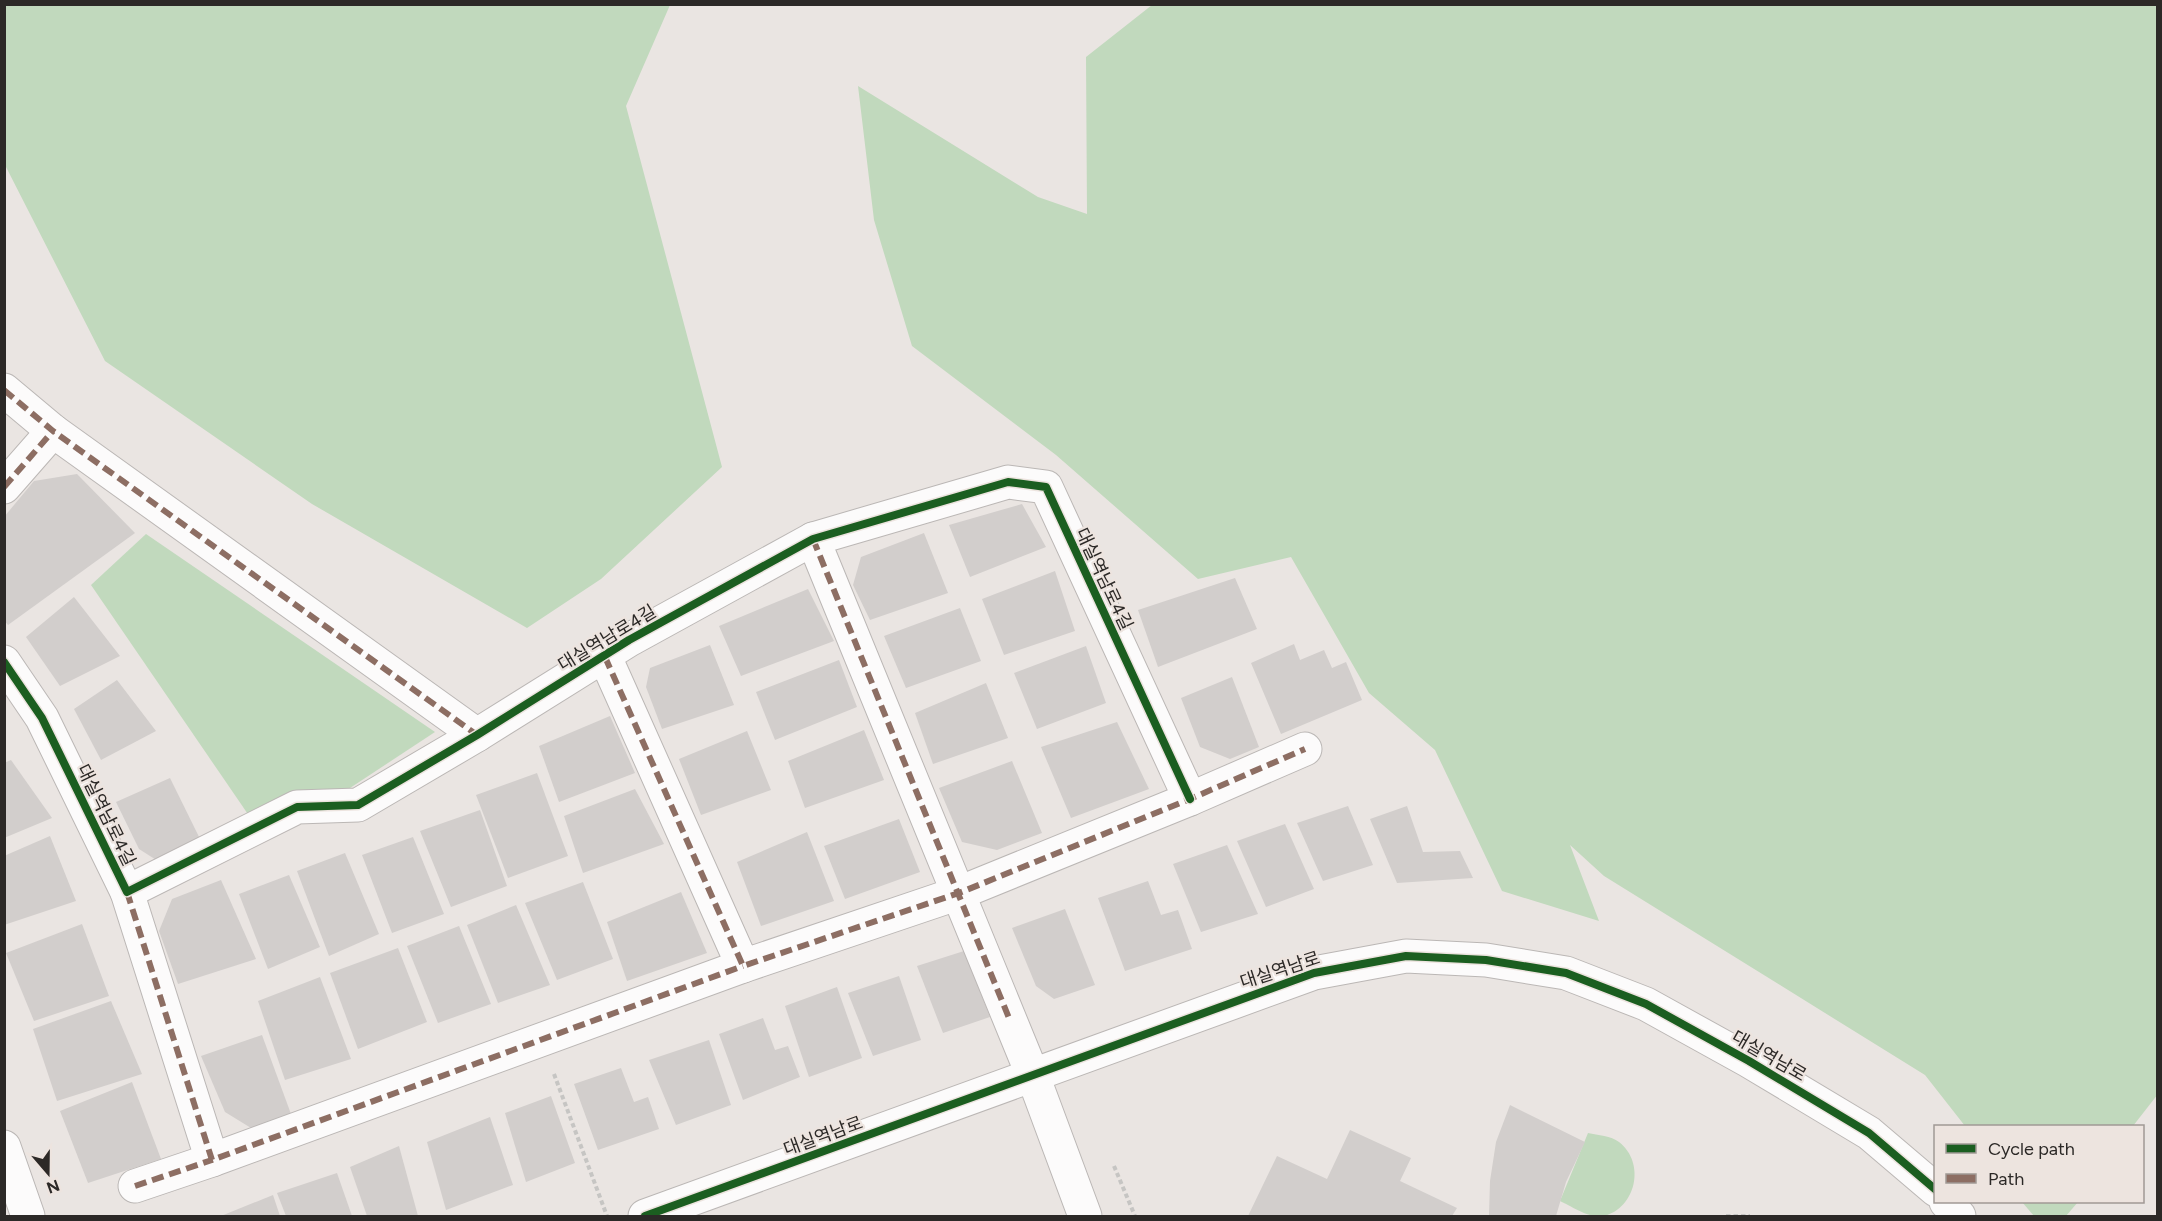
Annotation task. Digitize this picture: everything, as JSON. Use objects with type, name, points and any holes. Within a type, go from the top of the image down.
[{"type":"street","points":[[4,390],[52,431],[477,735]]},
{"type":"street","points":[[4,487],[52,431]]},
{"type":"street","name":"대실역남로4길","points":[[127,892],[297,807],[358,805],[477,735],[629,640],[813,539],[1008,482],[1046,487],[1190,799]]},
{"type":"street","points":[[813,539],[1033,1076],[1084,1216]]},
{"type":"street","name":"대실역남로4길","points":[[604,657],[743,966]]},
{"type":"street","name":"대실역남로4길","points":[[4,662],[42,718],[127,892],[212,1160]]},
{"type":"street","points":[[135,1186],[743,966],[959,893],[1190,799],[1305,749]]},
{"type":"street","name":"대실역남로","points":[[653,1215],[1314,973],[1406,956],[1486,960],[1566,974],[1646,1004],[1749,1061],[1869,1133],[1934,1189]]},
{"type":"street","points":[[4,1146],[28,1216]]},
{"type":"street","points":[[1947,1203],[1959,1216]]},
{"type":"path","points":[[541,1038],[607,1216]]},
{"type":"path","points":[[1114,1166],[1135,1216]]},
{"type":"path","points":[[1726,1216],[1750,1216]]},
{"type":"green space","points":[[5,4],[670,5],[626,106],[722,467],[601,579],[527,628],[312,504],[105,361],[5,165]]},
{"type":"green space","points":[[1152,5],[2157,5],[2158,1094],[2134,1125],[1964,1125],[1925,1075],[1604,876],[1570,845],[1599,921],[1502,891],[1435,750],[1369,693],[1291,557],[1198,579],[1056,455],[912,346],[874,220],[858,86],[1038,197],[1087,214],[1086,57]]},
{"type":"green space","points":[[146,534],[435,732],[347,790],[254,823],[91,585]]},
{"type":"green space","points":[[1588,1133],[1619,1142],[1633,1161],[1635,1173],[1634,1184],[1624,1204],[1615,1211],[1599,1217],[1560,1201]]},
{"type":"green space","points":[[2023,1203],[2077,1203],[2066,1216],[2034,1216]]},
{"type":"building","points":[[77,474],[135,533],[8,625],[4,620],[4,517],[34,481]]},
{"type":"building","points":[[1022,504],[1046,547],[970,577],[949,525]]},
{"type":"building","points":[[924,533],[948,593],[870,620],[853,585],[861,557]]},
{"type":"building","points":[[1055,571],[1075,631],[1004,655],[982,599]]},
{"type":"building","points":[[1235,578],[1257,629],[1158,667],[1138,610]]},
{"type":"building","points":[[808,589],[834,641],[741,676],[719,626]]},
{"type":"building","points":[[74,597],[120,656],[60,686],[26,637]]},
{"type":"building","points":[[960,608],[981,661],[906,688],[884,636]]},
{"type":"building","points":[[1294,644],[1300,660],[1324,650],[1332,668],[1346,662],[1362,700],[1281,734],[1251,663]]},
{"type":"building","points":[[710,645],[734,705],[662,729],[646,687],[650,668]]},
{"type":"building","points":[[1086,646],[1106,703],[1037,729],[1014,673]]},
{"type":"building","points":[[839,660],[857,707],[775,740],[756,692]]},
{"type":"building","points":[[1232,677],[1259,747],[1230,759],[1200,747],[1181,698]]},
{"type":"building","points":[[117,680],[156,731],[101,760],[74,709]]},
{"type":"building","points":[[986,683],[1008,738],[933,764],[915,713]]},
{"type":"building","points":[[610,716],[635,773],[559,802],[539,746]]},
{"type":"building","points":[[1117,722],[1149,789],[1071,818],[1041,747]]},
{"type":"building","points":[[864,730],[884,780],[805,808],[788,761]]},
{"type":"building","points":[[747,731],[771,790],[701,815],[679,759]]},
{"type":"building","points":[[11,760],[52,818],[4,838],[4,763]]},
{"type":"building","points":[[1012,761],[1042,833],[997,850],[962,842],[939,788]]},
{"type":"building","points":[[537,773],[568,856],[508,878],[476,795]]},
{"type":"building","points":[[170,778],[204,847],[161,863],[139,849],[116,802]]},
{"type":"building","points":[[635,789],[664,844],[583,873],[564,816]]},
{"type":"building","points":[[1348,806],[1373,865],[1323,881],[1297,823]]},
{"type":"building","points":[[1407,806],[1423,852],[1460,851],[1473,878],[1397,883],[1370,819]]},
{"type":"building","points":[[480,810],[507,886],[451,907],[420,831]]},
{"type":"building","points":[[899,819],[920,872],[845,899],[824,846]]},
{"type":"building","points":[[1285,824],[1314,889],[1266,907],[1237,841]]},
{"type":"building","points":[[807,832],[834,901],[761,926],[737,862]]},
{"type":"building","points":[[50,836],[76,901],[4,925],[4,856]]},
{"type":"building","points":[[413,837],[444,914],[392,933],[362,855]]},
{"type":"building","points":[[1227,845],[1258,914],[1201,932],[1173,864]]},
{"type":"building","points":[[345,853],[379,934],[329,956],[297,871]]},
{"type":"building","points":[[289,875],[320,947],[268,969],[239,894]]},
{"type":"building","points":[[221,880],[256,959],[178,984],[159,931],[172,899]]},
{"type":"building","points":[[1148,881],[1161,915],[1178,910],[1192,949],[1125,971],[1098,898]]},
{"type":"building","points":[[583,882],[613,959],[557,980],[525,903]]},
{"type":"building","points":[[681,892],[707,953],[627,981],[607,922]]},
{"type":"building","points":[[516,905],[550,985],[498,1003],[467,925]]},
{"type":"building","points":[[1065,909],[1095,985],[1054,999],[1036,986],[1012,928]]},
{"type":"building","points":[[82,924],[109,996],[34,1021],[6,953]]},
{"type":"building","points":[[459,926],[491,1004],[438,1023],[407,946]]},
{"type":"building","points":[[398,948],[427,1022],[358,1049],[330,973]]},
{"type":"building","points":[[964,951],[990,1017],[943,1033],[917,966]]},
{"type":"building","points":[[899,976],[921,1040],[873,1056],[848,993]]},
{"type":"building","points":[[320,977],[351,1059],[285,1080],[258,1001]]},
{"type":"building","points":[[837,987],[862,1058],[809,1077],[785,1006]]},
{"type":"building","points":[[111,1001],[142,1074],[57,1101],[33,1029]]},
{"type":"building","points":[[763,1018],[775,1050],[788,1046],[800,1077],[743,1100],[719,1034]]},
{"type":"building","points":[[262,1035],[291,1114],[251,1128],[225,1112],[201,1056]]},
{"type":"building","points":[[709,1040],[731,1105],[676,1125],[649,1060]]},
{"type":"building","points":[[621,1068],[634,1102],[648,1097],[659,1129],[598,1150],[574,1084]]},
{"type":"building","points":[[132,1082],[161,1159],[88,1183],[60,1111]]},
{"type":"building","points":[[551,1096],[575,1163],[526,1182],[505,1113]]},
{"type":"building","points":[[1510,1105],[1585,1142],[1566,1182],[1556,1216],[1489,1216],[1490,1181],[1496,1142]]},
{"type":"building","points":[[490,1117],[513,1185],[446,1210],[427,1142]]},
{"type":"building","points":[[1350,1130],[1411,1158],[1400,1181],[1457,1208],[1452,1216],[1248,1216],[1277,1156],[1327,1179]]},
{"type":"building","points":[[399,1146],[418,1216],[367,1216],[350,1167]]},
{"type":"building","points":[[337,1173],[352,1216],[286,1216],[277,1193]]},
{"type":"building","points":[[273,1195],[280,1216],[221,1216]]},
{"type":"marked path","points":[[4,390],[53,431],[477,735]]},
{"type":"marked path","points":[[4,487],[53,431]]},
{"type":"marked path","points":[[813,539],[1009,1018]]},
{"type":"marked path","points":[[605,657],[743,966],[959,893],[1190,799],[1305,749]]},
{"type":"marked path","points":[[127,892],[212,1160],[743,966]]},
{"type":"marked path","points":[[135,1186],[212,1160]]},
{"type":"cycle path","points":[[4,662],[42,718],[127,892],[297,807],[358,805],[477,735],[629,640],[813,539],[1008,482],[1046,487],[1190,799]]},
{"type":"cycle path","points":[[645,1216],[1314,973],[1406,956],[1486,960],[1566,973],[1646,1004],[1749,1061],[1869,1133],[1934,1188]]}]
